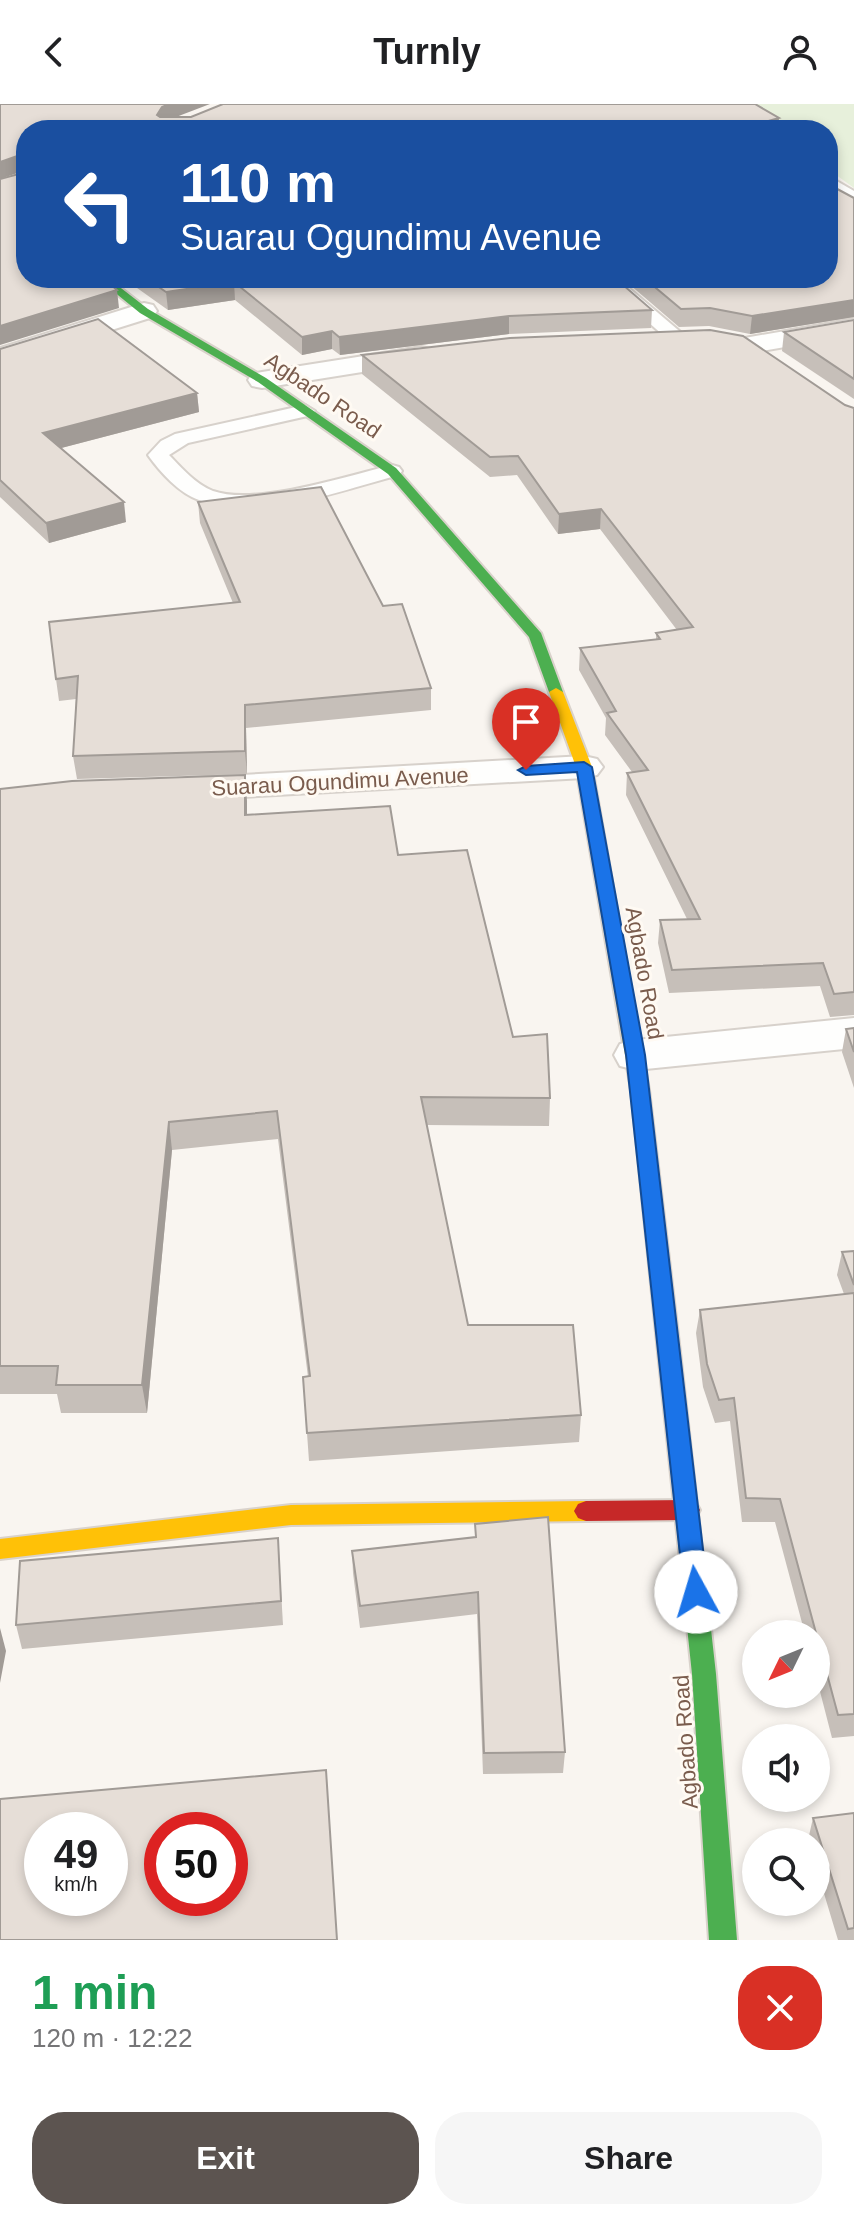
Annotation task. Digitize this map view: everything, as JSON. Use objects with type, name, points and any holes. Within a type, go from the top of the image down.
[{"type":"main road","name":"Agbado Road","points":[[115,288],[144,311],[262,380],[392,471],[536,636],[584,767],[636,1055],[688,1510],[704,1674],[723,1940]]},
{"type":"main road","points":[[0,1549],[291,1515],[688,1510]]},
{"type":"street","points":[[0,357],[144,311]]},
{"type":"street","points":[[647,340],[715,339],[750,345],[854,327]]},
{"type":"street","points":[[750,345],[774,364]]},
{"type":"street","points":[[262,380],[377,360],[450,352]]},
{"type":"street","name":"Suarau Ogundimu Avenue","points":[[155,790],[263,787],[584,767]]},
{"type":"street","points":[[636,1055],[854,1033]]},
{"type":"lane","points":[[619,288],[678,339]]},
{"type":"lane","points":[[305,411],[182,438],[158,455],[181,479],[205,495],[231,500],[262,500],[392,471]]},
{"type":"green space","points":[[741,104],[854,104],[854,188],[838,176],[838,120],[763,120]]},
{"type":"building","points":[[0,104],[169,104],[162,107],[157,115],[191,117],[223,104],[755,104],[779,118],[16,120],[16,156],[0,162]]},
{"type":"building","points":[[16,175],[16,288],[117,290],[0,326],[0,179]]},
{"type":"building","points":[[838,189],[854,198],[854,300],[752,316],[710,308],[681,309],[656,288],[838,288]]},
{"type":"building","points":[[160,288],[193,288],[166,292]]},
{"type":"building","points":[[241,288],[627,288],[652,310],[509,316],[339,337],[332,331],[302,337]]},
{"type":"building","points":[[98,319],[197,393],[43,433],[124,502],[46,523],[0,480],[0,349]]},
{"type":"building","points":[[854,320],[854,379],[784,332]]},
{"type":"building","points":[[710,330],[743,336],[854,408],[854,992],[834,994],[823,963],[672,970],[660,920],[700,919],[627,773],[648,770],[607,713],[616,711],[580,648],[660,639],[656,633],[693,627],[601,509],[559,514],[518,456],[490,457],[362,355],[510,338]]},
{"type":"building","points":[[321,487],[383,606],[402,604],[431,688],[245,705],[245,751],[73,756],[78,676],[56,679],[49,622],[240,602],[198,502]]},
{"type":"building","points":[[245,775],[245,815],[390,806],[398,855],[467,850],[513,1037],[547,1034],[550,1098],[421,1097],[468,1325],[573,1325],[581,1415],[307,1433],[303,1377],[310,1376],[277,1111],[169,1122],[142,1385],[56,1385],[58,1366],[0,1366],[0,789],[72,781]]},
{"type":"building","points":[[854,1028],[854,1052],[846,1029]]},
{"type":"building","points":[[854,1251],[854,1285],[842,1252]]},
{"type":"building","points":[[854,1293],[854,1714],[838,1715],[830,1685],[830,1620],[812,1620],[780,1499],[746,1498],[734,1398],[719,1400],[707,1364],[700,1310]]},
{"type":"building","points":[[548,1517],[565,1752],[484,1753],[478,1592],[360,1606],[352,1551],[476,1537],[475,1524]]},
{"type":"building","points":[[278,1538],[281,1601],[16,1625],[20,1561]]},
{"type":"building","points":[[326,1770],[337,1940],[0,1940],[0,1799]]},
{"type":"building","points":[[854,1813],[854,1928],[848,1929],[830,1872],[830,1828],[816,1828],[813,1818]]},
{"type":"traffic: fast","points":[[115,288],[144,311],[262,380],[392,471],[536,636],[556,692]]},
{"type":"traffic: fast","points":[[669,1352],[704,1674],[723,1940]]},
{"type":"traffic: slow","points":[[556,692],[584,767],[640,1090]]},
{"type":"traffic: slow","points":[[0,1549],[291,1515],[586,1511]]},
{"type":"traffic: jam","points":[[640,1090],[669,1352]]},
{"type":"traffic: jam","points":[[586,1511],[688,1510]]},
{"type":"route","points":[[526,770],[584,767],[636,1055],[696,1592]]}]
